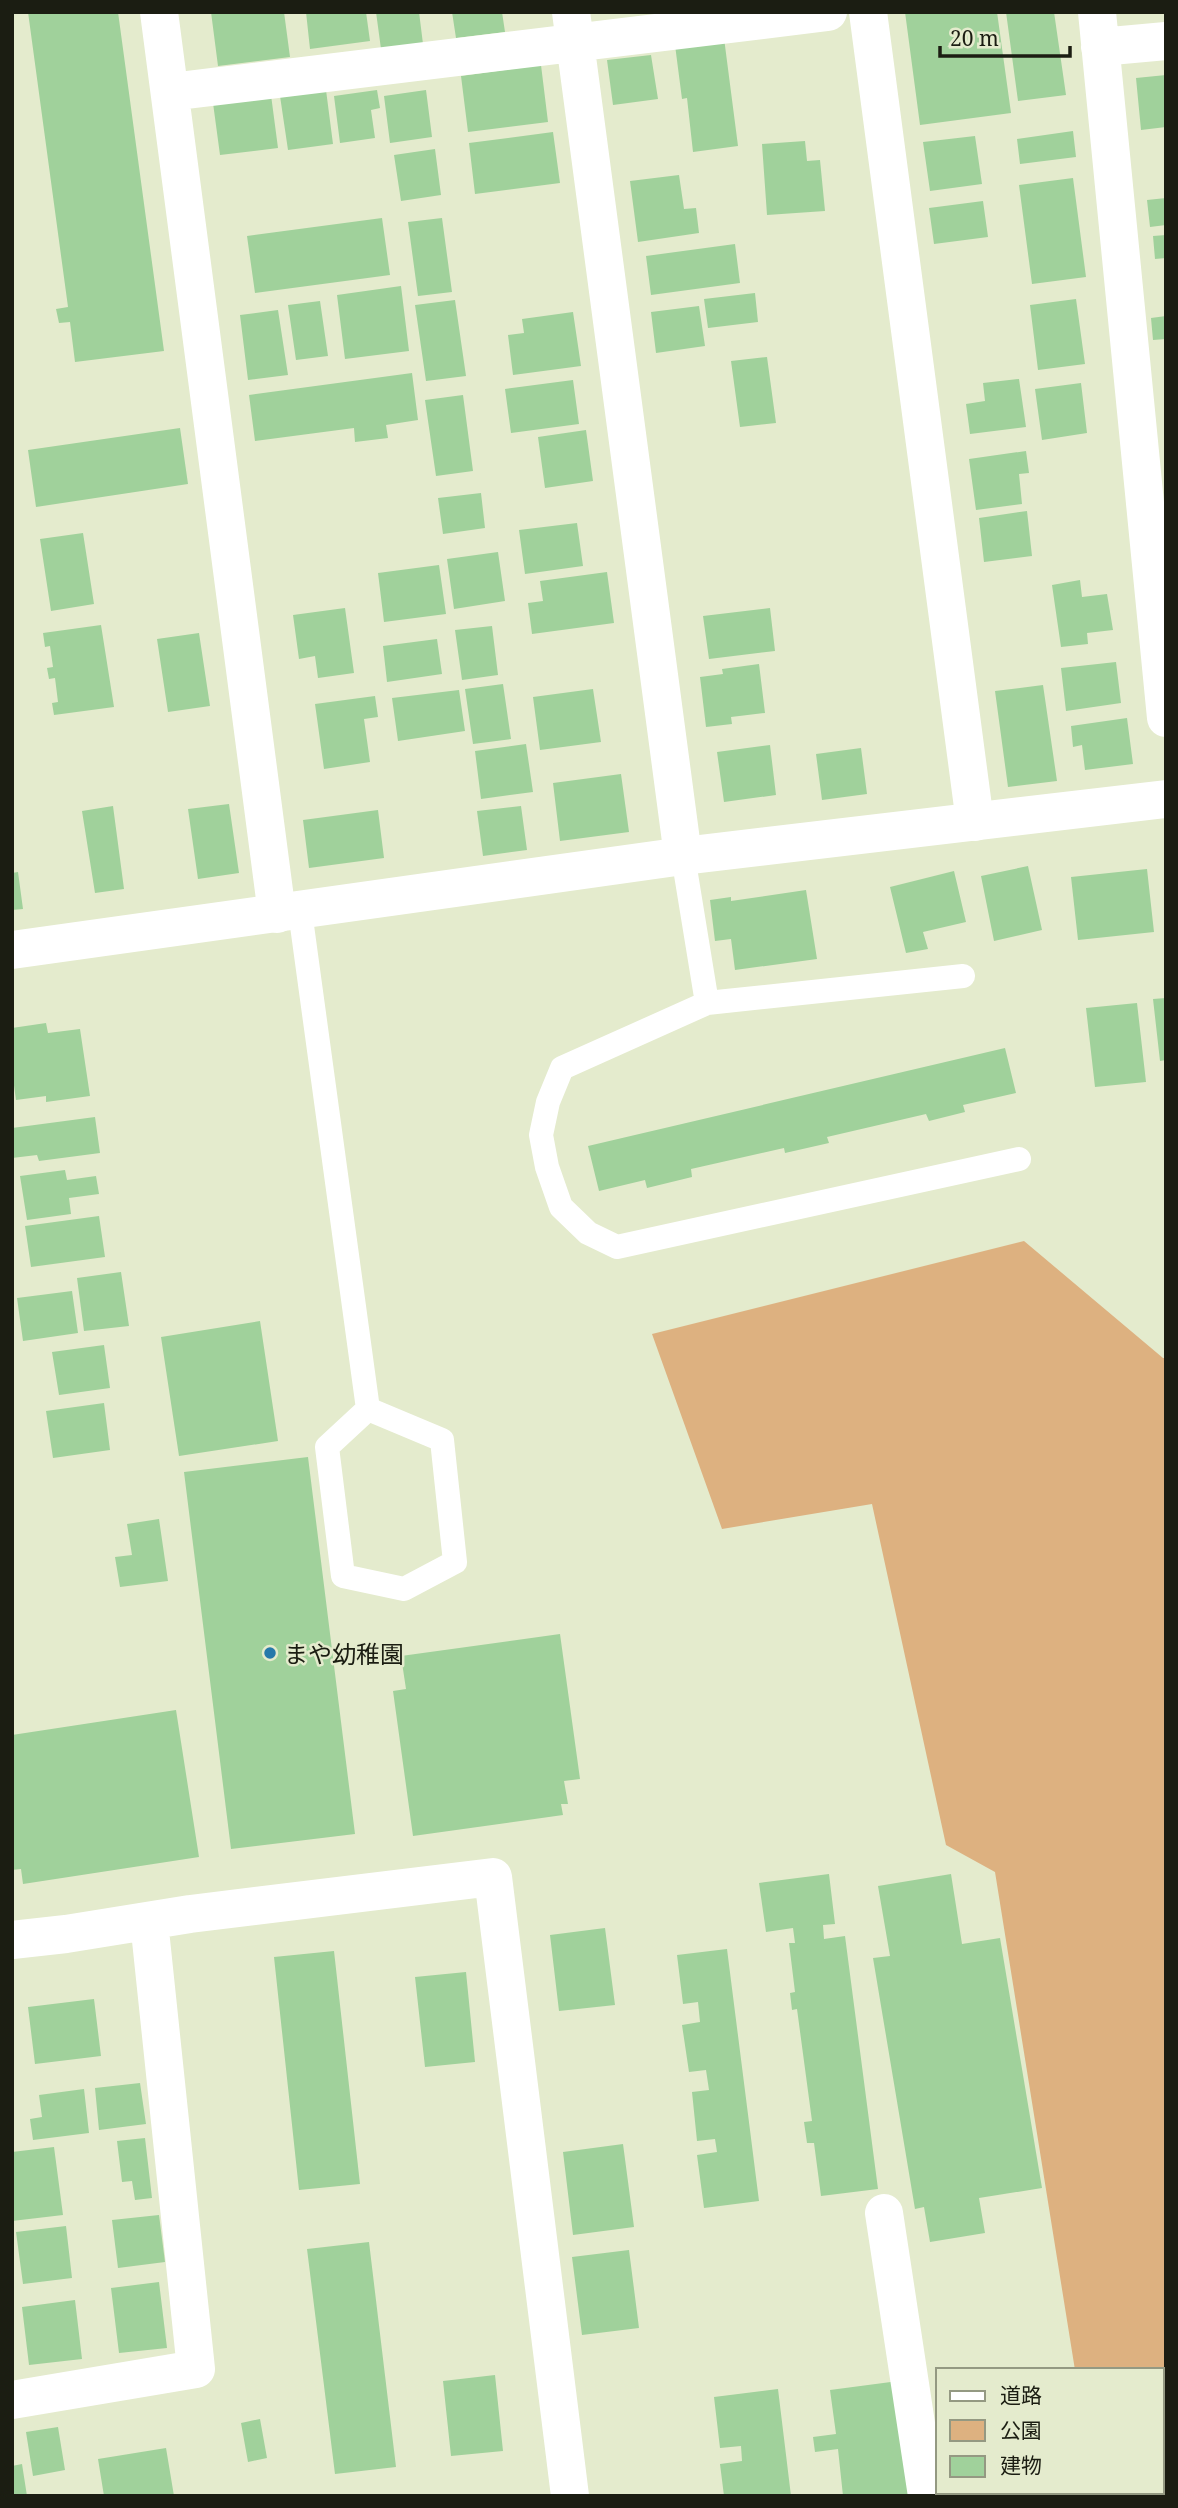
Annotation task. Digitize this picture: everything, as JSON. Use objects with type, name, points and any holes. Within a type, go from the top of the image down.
[{"type":"street","points":[[159,12],[289,912]]},
{"type":"street","points":[[170,92],[573,28],[828,12]]},
{"type":"street","points":[[868,12],[975,822]]},
{"type":"street","points":[[573,28],[683,856]]},
{"type":"street","points":[[1166,41],[1099,30],[1166,718]]},
{"type":"street","points":[[12,950],[683,856],[1166,799]]},
{"type":"street","points":[[12,1940],[149,1922],[190,1913],[493,1877],[570,2496]]},
{"type":"street","points":[[12,2400],[196,2369],[149,1922]]},
{"type":"street","points":[[884,2213],[927,2496]]},
{"type":"lane","points":[[683,856],[707,1003]]},
{"type":"lane","points":[[289,912],[368,1409]]},
{"type":"lane","points":[[962,976],[707,1003],[593,1053],[562,1068],[548,1102],[541,1135],[547,1167],[561,1207],[588,1233],[617,1247],[1019,1159]]},
{"type":"lane","points":[[368,1409],[442,1440],[455,1562],[404,1589],[343,1576],[327,1447],[368,1409]]},
{"type":"green space","points":[[1024,1241],[1166,1358],[1166,2476],[1164,2368],[1075,2368],[995,1872],[946,1845],[872,1504],[722,1529],[652,1334]]},
{"type":"building","points":[[28,12],[118,12],[164,351],[75,362],[70,322],[59,323],[56,309],[68,307]]},
{"type":"building","points":[[211,12],[284,12],[290,57],[218,66]]},
{"type":"building","points":[[306,12],[366,12],[370,41],[310,49]]},
{"type":"building","points":[[376,12],[419,12],[423,44],[381,49]]},
{"type":"building","points":[[452,12],[502,12],[505,32],[456,38]]},
{"type":"building","points":[[905,12],[997,12],[1011,113],[920,125]]},
{"type":"building","points":[[1006,12],[1054,12],[1066,95],[1018,101]]},
{"type":"building","points":[[724,38],[738,146],[693,152],[687,98],[682,99],[675,45]]},
{"type":"building","points":[[651,55],[658,99],[613,105],[607,60]]},
{"type":"building","points":[[541,65],[548,122],[468,132],[461,76]]},
{"type":"building","points":[[1166,75],[1166,127],[1141,130],[1136,78]]},
{"type":"building","points":[[326,90],[333,144],[288,150],[280,96]]},
{"type":"building","points":[[377,90],[380,108],[371,110],[375,138],[340,143],[334,96]]},
{"type":"building","points":[[426,90],[432,137],[390,143],[384,96]]},
{"type":"building","points":[[271,95],[278,148],[220,155],[213,103]]},
{"type":"building","points":[[1073,131],[1076,157],[1020,164],[1017,139]]},
{"type":"building","points":[[553,132],[560,183],[475,194],[469,143]]},
{"type":"building","points":[[975,136],[982,184],[930,191],[923,142]]},
{"type":"building","points":[[805,141],[807,161],[820,160],[825,211],[767,215],[762,144]]},
{"type":"building","points":[[435,149],[441,195],[401,201],[394,155]]},
{"type":"building","points":[[679,175],[684,209],[696,208],[699,233],[638,242],[630,181]]},
{"type":"building","points":[[1073,178],[1086,277],[1032,284],[1019,185]]},
{"type":"building","points":[[1166,198],[1166,225],[1150,227],[1147,200]]},
{"type":"building","points":[[983,201],[988,237],[934,244],[929,208]]},
{"type":"building","points":[[382,218],[390,275],[255,293],[247,236]]},
{"type":"building","points":[[442,218],[452,292],[418,296],[408,222]]},
{"type":"building","points":[[1166,235],[1166,258],[1155,259],[1153,236]]},
{"type":"building","points":[[735,244],[740,283],[651,295],[646,256]]},
{"type":"building","points":[[401,286],[409,351],[345,359],[337,295]]},
{"type":"building","points":[[755,293],[758,322],[708,328],[704,299]]},
{"type":"building","points":[[1076,299],[1085,364],[1038,370],[1030,305]]},
{"type":"building","points":[[455,300],[466,376],[426,381],[415,305]]},
{"type":"building","points":[[320,301],[328,356],[296,360],[288,305]]},
{"type":"building","points":[[699,306],[705,346],[656,353],[651,312]]},
{"type":"building","points":[[278,310],[288,375],[248,380],[240,315]]},
{"type":"building","points":[[573,312],[581,366],[513,375],[508,335],[524,333],[522,319]]},
{"type":"building","points":[[1166,316],[1166,339],[1153,340],[1151,318]]},
{"type":"building","points":[[767,357],[776,423],[740,427],[731,361]]},
{"type":"building","points":[[412,373],[418,420],[386,425],[388,438],[355,442],[354,428],[255,441],[249,395]]},
{"type":"building","points":[[1019,379],[1026,427],[970,434],[966,404],[985,401],[983,383]]},
{"type":"building","points":[[573,380],[579,424],[511,433],[505,389]]},
{"type":"building","points":[[1081,383],[1087,433],[1042,440],[1035,389]]},
{"type":"building","points":[[463,395],[473,471],[436,476],[425,400]]},
{"type":"building","points":[[180,428],[188,484],[36,507],[28,450]]},
{"type":"building","points":[[586,430],[593,481],[545,488],[538,437]]},
{"type":"building","points":[[1026,451],[1029,473],[1019,474],[1022,504],[976,510],[969,459]]},
{"type":"building","points":[[481,493],[485,528],[443,534],[438,498]]},
{"type":"building","points":[[1027,511],[1032,556],[984,562],[979,518]]},
{"type":"building","points":[[577,523],[583,566],[525,574],[519,530]]},
{"type":"building","points":[[83,533],[94,604],[51,611],[40,539]]},
{"type":"building","points":[[498,552],[505,601],[454,609],[447,559]]},
{"type":"building","points":[[439,565],[446,614],[384,622],[378,573]]},
{"type":"building","points":[[607,572],[614,623],[532,634],[528,603],[543,601],[540,581]]},
{"type":"building","points":[[1080,580],[1082,597],[1107,594],[1113,630],[1087,633],[1088,644],[1061,647],[1052,585]]},
{"type":"building","points":[[345,608],[354,673],[318,678],[315,656],[299,659],[293,615]]},
{"type":"building","points":[[770,608],[775,651],[709,659],[703,616]]},
{"type":"building","points":[[101,625],[114,707],[54,715],[52,703],[58,702],[55,678],[49,679],[47,668],[53,667],[50,646],[45,647],[43,633]]},
{"type":"building","points":[[492,626],[498,675],[462,680],[455,630]]},
{"type":"building","points":[[199,633],[210,706],[168,712],[157,639]]},
{"type":"building","points":[[437,639],[442,674],[387,682],[383,646]]},
{"type":"building","points":[[1116,662],[1121,703],[1066,711],[1061,668]]},
{"type":"building","points":[[759,664],[765,713],[731,717],[732,724],[706,727],[700,677],[723,674],[722,669]]},
{"type":"building","points":[[503,684],[511,739],[473,744],[465,689]]},
{"type":"building","points":[[1043,685],[1057,781],[1008,787],[995,691]]},
{"type":"building","points":[[593,689],[601,742],[540,750],[533,697]]},
{"type":"building","points":[[459,690],[465,731],[398,741],[392,698]]},
{"type":"building","points":[[375,696],[378,717],[364,719],[370,762],[324,769],[315,704]]},
{"type":"building","points":[[1127,718],[1133,764],[1085,770],[1082,745],[1073,747],[1071,726]]},
{"type":"building","points":[[526,744],[533,792],[481,799],[475,751]]},
{"type":"building","points":[[770,745],[776,795],[724,802],[717,752]]},
{"type":"building","points":[[861,748],[867,794],[822,800],[816,754]]},
{"type":"building","points":[[621,774],[629,832],[560,841],[553,783]]},
{"type":"building","points":[[229,804],[239,873],[198,879],[188,809]]},
{"type":"building","points":[[113,806],[124,889],[95,893],[82,811]]},
{"type":"building","points":[[521,806],[527,850],[483,856],[477,811]]},
{"type":"building","points":[[378,810],[384,858],[309,868],[303,820]]},
{"type":"building","points":[[1028,866],[1042,930],[994,941],[981,876]]},
{"type":"building","points":[[1147,869],[1154,932],[1078,940],[1071,877]]},
{"type":"building","points":[[954,871],[966,922],[923,932],[928,949],[906,953],[890,887]]},
{"type":"building","points":[[18,872],[23,909],[12,910],[12,873]]},
{"type":"building","points":[[806,890],[817,959],[735,970],[731,939],[715,941],[710,900],[731,897],[731,901]]},
{"type":"building","points":[[1166,998],[1166,1060],[1160,1061],[1153,999]]},
{"type":"building","points":[[1137,1003],[1146,1082],[1095,1087],[1086,1008]]},
{"type":"building","points":[[46,1023],[48,1033],[80,1029],[90,1096],[46,1102],[46,1096],[16,1100],[12,1071],[12,1028]]},
{"type":"building","points":[[1005,1048],[1016,1093],[963,1105],[965,1112],[929,1121],[926,1114],[827,1137],[829,1143],[785,1153],[784,1148],[691,1169],[692,1177],[647,1188],[645,1180],[599,1191],[588,1146]]},
{"type":"building","points":[[95,1117],[100,1153],[39,1161],[37,1155],[12,1158],[12,1128]]},
{"type":"building","points":[[65,1170],[67,1180],[96,1176],[99,1194],[69,1198],[71,1214],[27,1220],[20,1176]]},
{"type":"building","points":[[99,1216],[105,1257],[31,1267],[25,1226]]},
{"type":"building","points":[[121,1272],[129,1326],[84,1331],[77,1278]]},
{"type":"building","points":[[72,1291],[78,1333],[23,1341],[17,1298]]},
{"type":"building","points":[[260,1321],[278,1441],[179,1456],[161,1337]]},
{"type":"building","points":[[104,1345],[110,1388],[59,1395],[52,1352]]},
{"type":"building","points":[[104,1403],[110,1450],[53,1458],[46,1411]]},
{"type":"building","name":"まや幼稚園","points":[[308,1457],[355,1834],[231,1849],[184,1472]]},
{"type":"building","points":[[159,1519],[168,1581],[120,1587],[115,1557],[132,1555],[127,1524]]},
{"type":"building","points":[[560,1634],[580,1779],[564,1781],[568,1804],[561,1804],[563,1815],[413,1836],[393,1691],[406,1689],[401,1656]]},
{"type":"building","points":[[176,1710],[199,1857],[23,1884],[21,1869],[12,1870],[12,1735]]},
{"type":"building","points":[[829,1874],[835,1924],[823,1925],[824,1939],[845,1936],[878,2189],[821,2196],[814,2143],[807,2143],[804,2122],[812,2121],[797,2009],[792,2010],[790,1993],[795,1992],[789,1943],[795,1943],[793,1928],[766,1932],[759,1883]]},
{"type":"building","points":[[951,1874],[962,1944],[1000,1938],[1042,2188],[979,2198],[985,2233],[930,2242],[924,2207],[915,2209],[873,1958],[890,1956],[878,1886]]},
{"type":"building","points":[[605,1928],[615,2005],[559,2011],[550,1935]]},
{"type":"building","points":[[727,1949],[759,2201],[704,2208],[697,2155],[717,2152],[715,2139],[697,2141],[692,2092],[709,2090],[706,2070],[689,2072],[682,2025],[700,2022],[698,2002],[683,2004],[677,1955]]},
{"type":"building","points":[[334,1951],[360,2184],[299,2190],[274,1957]]},
{"type":"building","points":[[466,1972],[475,2062],[425,2067],[415,1977]]},
{"type":"building","points":[[94,1999],[101,2056],[35,2064],[28,2007]]},
{"type":"building","points":[[140,2083],[146,2124],[99,2130],[95,2088]]},
{"type":"building","points":[[84,2089],[89,2133],[33,2140],[30,2119],[42,2117],[39,2095]]},
{"type":"building","points":[[145,2138],[152,2198],[135,2200],[132,2181],[122,2182],[117,2141]]},
{"type":"building","points":[[623,2144],[634,2227],[573,2235],[563,2152]]},
{"type":"building","points":[[54,2147],[63,2215],[12,2221],[12,2152]]},
{"type":"building","points":[[159,2215],[165,2262],[118,2268],[112,2220]]},
{"type":"building","points":[[66,2226],[72,2278],[23,2284],[16,2232]]},
{"type":"building","points":[[369,2242],[396,2467],[335,2474],[307,2249]]},
{"type":"building","points":[[629,2250],[639,2328],[582,2335],[572,2257]]},
{"type":"building","points":[[159,2282],[167,2348],[119,2353],[111,2288]]},
{"type":"building","points":[[75,2300],[82,2359],[29,2365],[22,2307]]},
{"type":"building","points":[[495,2375],[503,2451],[451,2456],[443,2381]]},
{"type":"building","points":[[906,2380],[921,2496],[843,2496],[838,2449],[815,2452],[813,2437],[836,2434],[830,2390]]},
{"type":"building","points":[[778,2389],[791,2496],[724,2496],[720,2464],[742,2461],[741,2446],[720,2448],[714,2397]]},
{"type":"building","points":[[260,2419],[267,2458],[248,2462],[241,2423]]},
{"type":"building","points":[[58,2427],[65,2470],[33,2476],[26,2432]]},
{"type":"building","points":[[166,2448],[174,2496],[104,2496],[98,2459]]},
{"type":"building","points":[[22,2464],[27,2496],[12,2496],[12,2466]]},
{"type":"place","name":"まや幼稚園","points":[[270,1653]]}]
